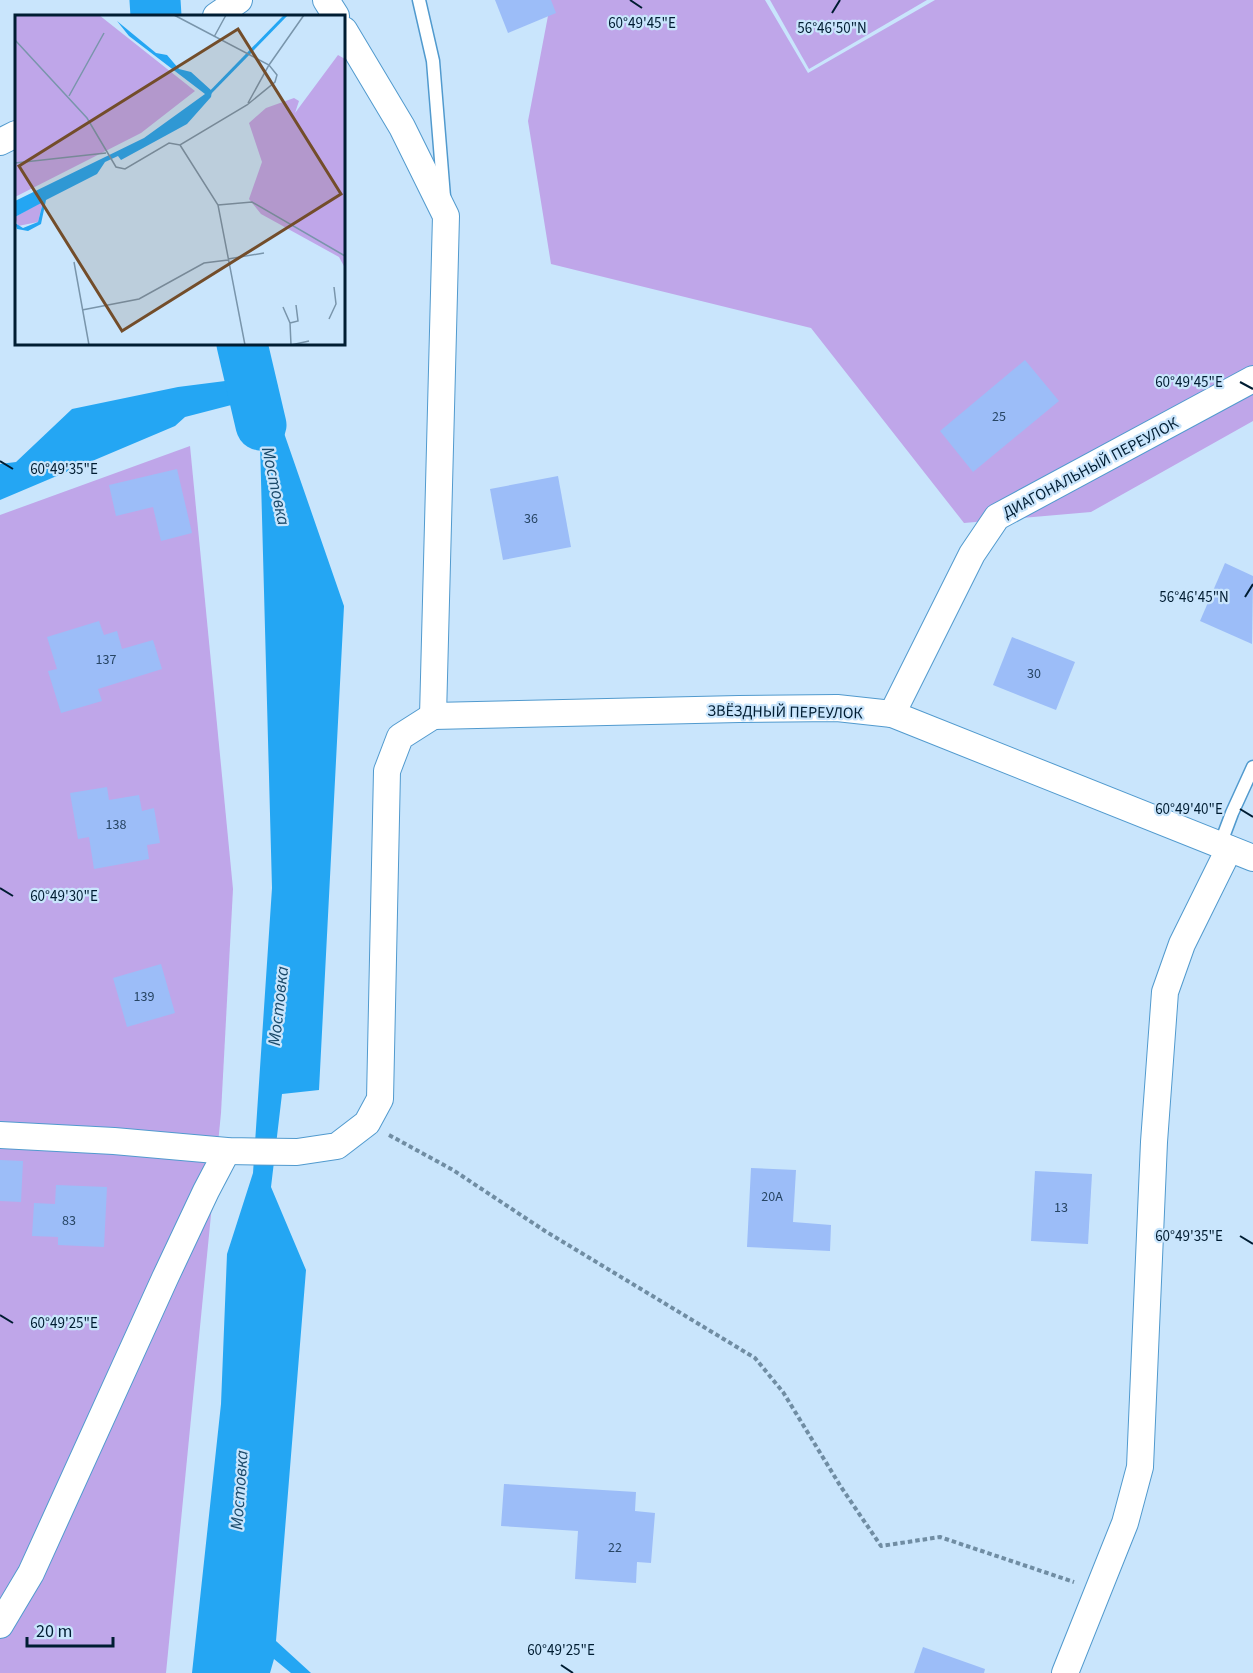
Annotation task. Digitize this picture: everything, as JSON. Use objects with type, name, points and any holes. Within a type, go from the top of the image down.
[{"type":"street","points":[[217,15],[238,0]]},
{"type":"street","points":[[326,0],[335,15]]},
{"type":"street","points":[[0,1135],[237,1151],[297,1152],[337,1146],[368,1124],[380,1099],[387,771],[400,737],[433,716],[446,216],[402,127],[345,32]]},
{"type":"street","points":[[0,142],[15,134]]},
{"type":"street","name":"ДИАГОНАЛЬНЫЙ ПЕРЕУЛОК","points":[[892,714],[972,554],[997,517],[1253,379]]},
{"type":"street","name":"ЗВЁЗДНЫЙ ПЕРЕУЛОК","points":[[433,716],[739,708],[837,708],[892,714],[1253,858]]},
{"type":"street","points":[[1065,1673],[1125,1523],[1140,1467],[1154,1142],[1165,992],[1182,944],[1224,847]]},
{"type":"street","points":[[0,1625],[31,1573],[206,1191],[237,1151]]},
{"type":"lane","points":[[419,0],[433,61],[446,216]]},
{"type":"lane","points":[[1224,847],[1232,813],[1253,767]]},
{"type":"path","points":[[368,1124],[453,1170],[545,1231],[755,1358],[783,1392],[841,1487],[881,1546],[940,1537],[1098,1591]]},
{"type":"shaded area","points":[[551,0],[765,0],[808,73],[935,0],[1253,0],[1253,421],[1091,512],[964,523],[811,328],[551,264],[528,121]]},
{"type":"shaded area","points":[[770,0],[927,0],[809,69]]},
{"type":"shaded area","points":[[190,446],[233,889],[221,1113],[166,1673],[0,1673],[0,515]]},
{"type":"water","points":[[245,358],[277,384],[284,433],[344,606],[319,1090],[282,1094],[271,1187],[306,1270],[276,1641],[311,1673],[291,1673],[274,1659],[270,1673],[192,1673],[221,1404],[227,1254],[253,1173],[272,888],[260,443],[243,402],[185,417],[175,426],[0,500],[0,464],[16,462],[72,409],[178,387],[233,380]]},
{"type":"building","points":[[495,0],[551,0],[556,13],[508,33]]},
{"type":"building","points":[[1025,360],[1059,401],[973,472],[940,431]]},
{"type":"building","points":[[177,469],[192,533],[161,541],[153,507],[116,516],[109,485]]},
{"type":"building","points":[[558,476],[571,547],[503,560],[490,489]]},
{"type":"building","points":[[1225,563],[1253,576],[1252,644],[1200,621]]},
{"type":"building","points":[[99,621],[104,635],[117,631],[122,649],[153,640],[162,669],[98,689],[102,701],[61,713],[48,671],[57,669],[47,637]]},
{"type":"building","points":[[1012,637],[1075,662],[1056,710],[993,685]]},
{"type":"building","points":[[107,787],[109,800],[139,795],[142,811],[154,808],[160,843],[147,845],[149,859],[94,869],[89,837],[78,839],[70,793]]},
{"type":"building","points":[[161,964],[175,1013],[127,1027],[113,978]]},
{"type":"building","points":[[0,1160],[23,1161],[21,1202],[0,1201]]},
{"type":"building","points":[[751,1168],[796,1170],[793,1222],[831,1225],[830,1251],[747,1247]]},
{"type":"building","points":[[1035,1171],[1092,1174],[1088,1244],[1031,1241]]},
{"type":"building","points":[[56,1185],[107,1187],[104,1247],[58,1245],[58,1237],[32,1236],[34,1203],[55,1204]]},
{"type":"building","points":[[504,1484],[636,1492],[635,1511],[655,1513],[651,1563],[637,1562],[636,1583],[575,1579],[578,1531],[501,1526]]},
{"type":"building","points":[[923,1647],[985,1669],[984,1673],[914,1673]]},
{"type":"waterway","name":"Мостовка","points":[[155,0],[156,15]]},
{"type":"waterway","name":"Мостовка","points":[[242,345],[261,425]]}]
